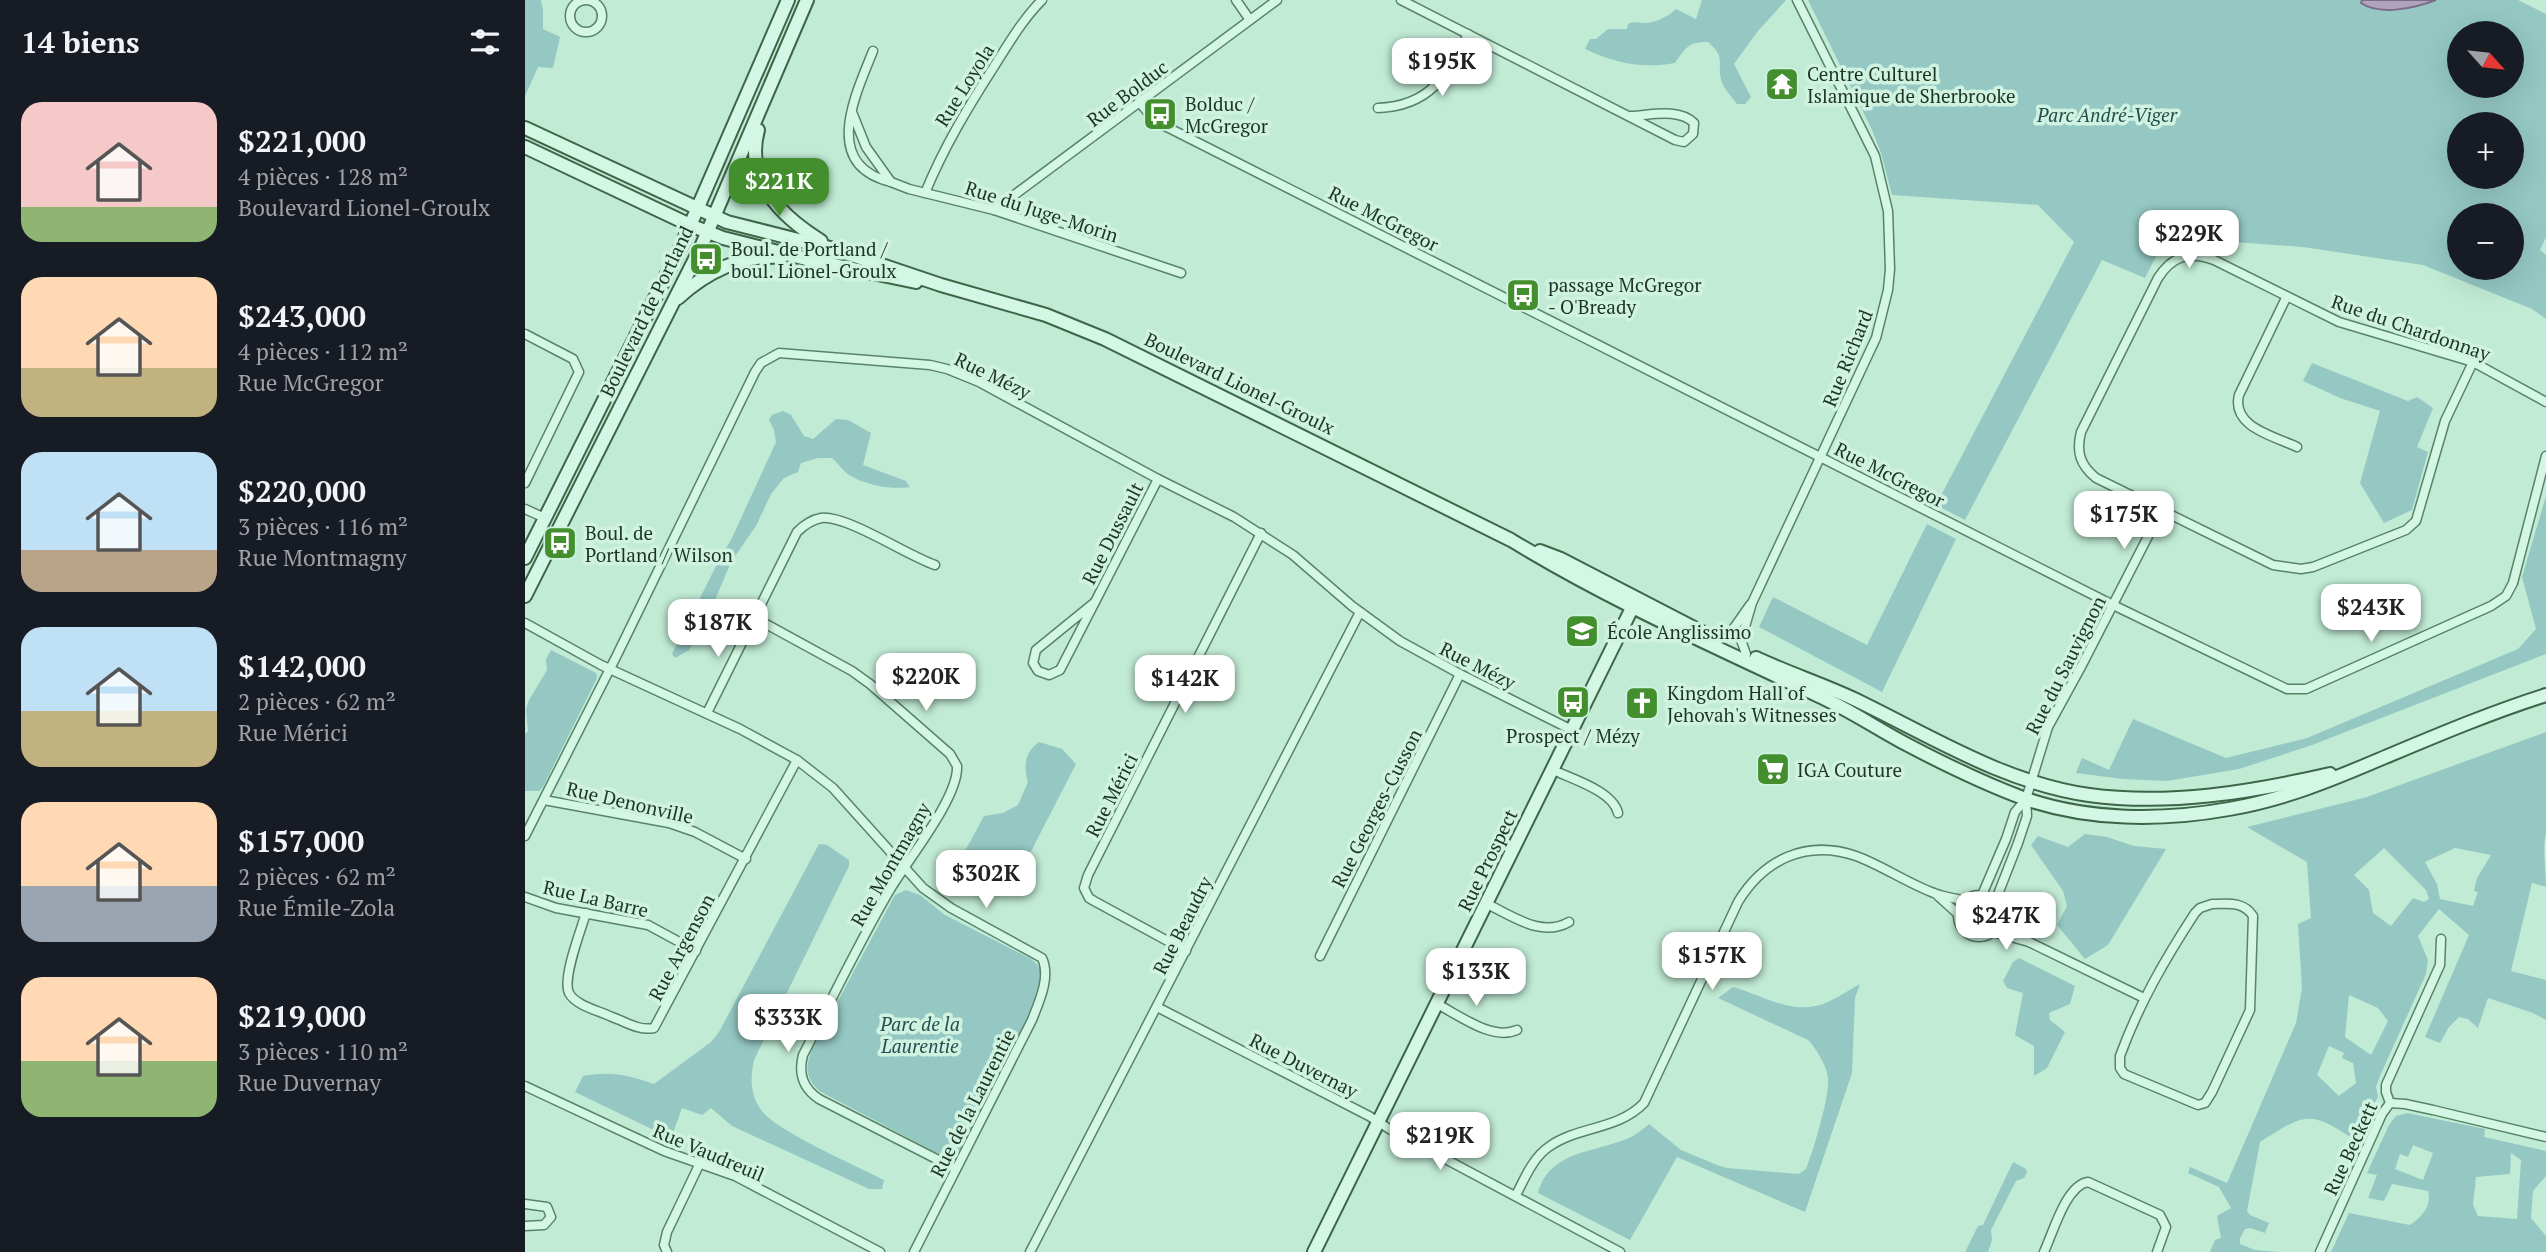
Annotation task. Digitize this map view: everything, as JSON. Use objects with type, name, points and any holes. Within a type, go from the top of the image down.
[{"type":"main road","name":"Boulevard de Portland","points":[[525,558],[690,225],[788,0]]},
{"type":"main road","name":"Boulevard de Portland","points":[[525,596],[708,232],[807,0]]},
{"type":"main road","points":[[770,86],[755,144],[758,174],[767,192],[781,210],[810,234],[834,249]]},
{"type":"main road","name":"Boulevard Lionel-Groulx","points":[[525,128],[714,217],[834,249],[941,285],[1046,315],[1105,339],[1511,540],[1556,568],[1845,695],[1987,764],[2031,781],[2087,794],[2162,799],[2221,794],[2269,786],[2334,773],[2378,760]]},
{"type":"main road","name":"Boulevard Lionel-Groulx","points":[[525,147],[708,232],[810,260],[904,281],[941,285]]},
{"type":"main road","points":[[673,303],[712,272],[732,264],[764,257],[810,260]]},
{"type":"main road","name":"Boulevard Lionel-Groulx","points":[[1635,603],[1824,698],[1945,763],[2026,799],[2060,808],[2124,816],[2196,814],[2254,805],[2304,790],[2546,695]]},
{"type":"main road","name":"Rue Prospect","points":[[1314,1252],[1635,603]]},
{"type":"street","name":"Rue Loyola","points":[[925,193],[958,123],[1022,23],[1042,0]]},
{"type":"street","points":[[1236,0],[1250,20]]},
{"type":"street","name":"Rue Bolduc","points":[[994,210],[1277,0]]},
{"type":"street","points":[[1401,0],[1679,142],[1688,140],[1693,134],[1694,123],[1685,116],[1632,116]]},
{"type":"street","name":"Rue Richard","points":[[1747,654],[1741,640],[1752,603],[1877,338],[1888,290],[1890,230],[1875,156],[1797,0]]},
{"type":"street","points":[[581,1],[592,2],[600,9],[602,19],[592,31],[581,32],[571,22],[571,12],[581,1]]},
{"type":"street","points":[[1378,108],[1408,103],[1439,83],[1450,70],[1468,34]]},
{"type":"street","name":"Rue du Juge-Morin","points":[[873,51],[852,112],[847,136],[852,154],[873,176],[925,193],[994,210],[1181,273]]},
{"type":"street","name":"Rue McGregor","points":[[1140,103],[1155,121],[2281,688],[2306,690],[2491,606],[2506,596],[2513,583],[2546,456]]},
{"type":"street","points":[[852,112],[866,147],[891,182]]},
{"type":"street","name":"Rue du Chardonnay","points":[[2473,362],[2445,421],[2416,521],[2406,530],[2313,567],[2286,568],[2273,565],[2096,478],[2081,463],[2078,443],[2086,422],[2158,278],[2168,264],[2186,255],[2203,256],[2351,327],[2473,362],[2546,402]]},
{"type":"street","points":[[2286,298],[2237,405],[2238,412],[2246,423],[2297,447]]},
{"type":"street","points":[[525,334],[573,359],[579,372],[525,482]]},
{"type":"street","name":"Rue Mézy","points":[[525,836],[755,372],[761,363],[779,353],[947,369],[979,382],[1261,533],[1293,555],[1360,612],[1411,648],[1572,730]]},
{"type":"street","name":"Rue Dussault","points":[[1095,602],[1036,650],[1033,663],[1038,671],[1049,675],[1060,670],[1095,602],[1158,479]]},
{"type":"street","points":[[525,509],[545,518]]},
{"type":"street","name":"Rue du Sauvignon","points":[[2026,799],[2048,727],[2161,511]]},
{"type":"street","points":[[708,713],[797,532],[805,525],[820,518],[830,518],[935,565]]},
{"type":"street","name":"Rue Mérici","points":[[1186,951],[1089,898],[1084,888],[1088,875],[1261,533]]},
{"type":"street","name":"Rue Richard","points":[[1718,640],[1734,629],[1740,616],[1752,603]]},
{"type":"street","name":"Rue Beaudry","points":[[1030,1252],[1360,612]]},
{"type":"street","name":"Rue Montmagny","points":[[755,618],[843,666],[870,684],[955,760],[957,772],[953,785],[921,846],[891,888],[803,1055],[800,1070],[806,1088],[820,1099],[956,1169]]},
{"type":"street","points":[[525,623],[610,669],[708,713],[797,760],[833,788],[905,868]]},
{"type":"street","name":"Rue Georges-Cusson","points":[[1320,956],[1460,674]]},
{"type":"street","name":"Rue Argenson","points":[[586,913],[570,971],[569,993],[583,1004],[642,1029],[654,1028],[797,760]]},
{"type":"street","points":[[1553,770],[1608,797],[1618,813]]},
{"type":"street","points":[[1982,895],[2015,812],[2026,799]]},
{"type":"street","points":[[2026,799],[2027,816],[1995,902],[2000,918],[2029,942]]},
{"type":"street","name":"Rue Denonville","points":[[544,800],[669,823],[695,832],[745,859]]},
{"type":"street","points":[[1516,1195],[1532,1164],[1549,1146],[1622,1120],[1644,1103],[1738,902],[1755,877],[1766,868],[1803,852],[1841,852],[1866,860],[1936,894],[1965,901]]},
{"type":"street","name":"Rue de la Laurentie","points":[[905,868],[935,898],[1037,953],[1045,964],[1045,979],[1032,1020],[914,1252]]},
{"type":"street","points":[[1936,894],[1958,914],[1960,925],[1968,933],[1979,937],[1993,932],[2029,942],[2144,998]]},
{"type":"street","points":[[1958,914],[1965,901],[1976,895],[1995,902]]},
{"type":"street","name":"Rue La Barre","points":[[525,897],[544,904],[648,925],[697,951]]},
{"type":"street","points":[[1487,904],[1539,928],[1554,928],[1569,922]]},
{"type":"street","points":[[2212,904],[2246,906],[2253,916],[2254,926],[2250,1010],[2205,1103],[2191,1104],[2124,1074],[2120,1068],[2120,1056],[2144,998],[2164,960],[2200,908],[2212,904]]},
{"type":"street","points":[[1993,932],[2000,918]]},
{"type":"street","name":"Rue Beckett","points":[[2320,1252],[2382,1114],[2390,1103],[2386,1085],[2439,965],[2441,939]]},
{"type":"street","points":[[1437,1004],[1492,1031],[1505,1033],[1517,1030]]},
{"type":"street","name":"Rue Duvernay","points":[[1157,1007],[1516,1195],[1615,1251]]},
{"type":"street","name":"Rue Vaudreuil","points":[[525,1086],[651,1146],[735,1177],[880,1252]]},
{"type":"street","points":[[2390,1103],[2424,1108],[2546,1138]]},
{"type":"street","points":[[667,1252],[664,1245],[667,1232],[700,1163]]},
{"type":"street","points":[[2044,1252],[2071,1192],[2075,1187],[2088,1182],[2160,1215],[2166,1227],[2157,1252]]},
{"type":"street","points":[[525,1204],[547,1207],[551,1217],[544,1225],[525,1226]]},
{"type":"green space","points":[[525,0],[541,0],[543,29],[560,37],[553,68],[538,67],[525,96]]},
{"type":"green space","points":[[1702,0],[1786,0],[1758,31],[1734,64],[1751,97],[1745,104],[1737,104],[1723,85],[1719,56],[1708,42],[1691,45],[1675,63],[1663,65],[1629,64],[1585,49],[1590,39],[1596,39],[1608,29],[1627,29],[1628,24],[1634,22],[1653,22],[1676,9],[1696,19]]},
{"type":"green space","name":"Parc André-Viger","points":[[1808,0],[2518,0],[2546,14],[2546,237],[2540,250],[2546,255],[2546,319],[2532,309],[2460,280],[2524,280],[2524,203],[2447,203],[2447,275],[2423,265],[2303,247],[2166,237],[2145,278],[2102,260],[1965,520],[1936,505],[2074,242],[2038,205],[1892,195],[1881,153]]},
{"type":"green space","points":[[2312,363],[2408,401],[2417,397],[2433,408],[2417,447],[2428,452],[2412,510],[2384,523],[2360,483],[2380,411],[2340,398],[2303,381]]},
{"type":"green space","points":[[783,411],[791,415],[804,436],[813,439],[836,419],[848,420],[871,433],[863,465],[906,481],[910,487],[887,487],[863,482],[847,473],[832,458],[818,458],[801,463],[798,472],[784,478],[771,494],[756,526],[731,562],[702,631],[689,650],[675,658],[672,654],[731,540],[776,442],[769,420],[772,415]]},
{"type":"green space","points":[[2546,496],[2546,654],[2312,745],[2239,769],[2167,781],[2076,773],[2082,758],[2109,770],[2133,719],[2226,758],[2307,738],[2518,649],[2536,629],[2522,577]]},
{"type":"green space","points":[[1927,524],[1956,539],[1882,692],[1759,627],[1773,597],[1867,645]]},
{"type":"green space","points":[[551,650],[596,673],[597,678],[543,787],[539,791],[525,791],[525,734],[528,731],[526,710],[547,670],[546,659]]},
{"type":"green space","points":[[2546,732],[2546,887],[2532,883],[2511,971],[2546,980],[2546,1020],[2488,998],[2478,1028],[2468,1019],[2459,1017],[2449,1027],[2440,1043],[2425,1037],[2469,935],[2439,909],[2418,936],[2428,960],[2426,974],[2380,1076],[2376,1087],[2378,1096],[2358,1142],[2329,1124],[2309,1119],[2288,1125],[2260,1142],[2247,1211],[2269,1223],[2265,1233],[2245,1229],[2240,1244],[2255,1250],[2279,1252],[2210,1252],[2215,1240],[2221,1238],[2217,1216],[2231,1208],[2219,1187],[2188,1173],[2190,1167],[2227,1183],[2296,1023],[2302,988],[2298,924],[2311,918],[2307,862],[2247,827],[2367,797]],"holes":[[[2384,848],[2426,890],[2429,899],[2424,902],[2413,898],[2391,926],[2373,913],[2369,890],[2354,875]],[[2455,848],[2491,855],[2477,878],[2474,891],[2478,892],[2473,906],[2440,899],[2437,884],[2425,862]],[[2349,995],[2378,1008],[2388,1021],[2371,1055],[2345,1037]],[[2329,1046],[2344,1053],[2342,1058],[2353,1063],[2356,1083],[2339,1096],[2317,1075]]]},
{"type":"green space","points":[[1039,742],[1062,749],[1076,764],[1025,863],[1030,875],[1023,881],[991,877],[966,864],[965,851],[984,816],[1003,813],[1018,805],[1028,782],[1026,760]]},
{"type":"green space","points":[[2085,834],[2107,837],[2134,846],[2166,849],[2108,945],[2085,959],[2057,925],[2067,906],[2063,891],[2031,845],[2038,836],[2068,847]]},
{"type":"green space","points":[[819,844],[827,845],[849,860],[849,866],[754,1060],[753,1093],[762,1111],[784,1129],[884,1180],[882,1189],[869,1189],[732,1126],[711,1108],[702,1115],[682,1108],[672,1136],[664,1135],[575,1092],[583,1076],[602,1074],[636,1078],[654,1084],[711,1042],[719,1032]]},
{"type":"green space","name":"Parc de la Laurentie","points":[[906,890],[920,895],[945,915],[1031,959],[1040,972],[1031,1009],[1008,1060],[961,1149],[949,1155],[937,1153],[819,1091],[808,1072],[812,1049],[895,895]]},
{"type":"green space","points":[[2019,958],[2075,986],[2070,1004],[2049,1013],[2050,1020],[2065,1032],[2047,1068],[2034,1076],[2034,1046],[2015,1035],[2023,993],[2007,988],[2003,981],[2013,962]]},
{"type":"green space","points":[[1860,984],[1855,998],[1852,1073],[1805,1212],[1677,1157],[1630,1240],[1538,1193],[1544,1179],[1564,1160],[1631,1137],[1649,1124],[1681,1150],[1717,1165],[1799,1174],[1806,1169],[1817,1137],[1828,1086],[1827,1073],[1818,1052],[1808,1040],[1718,998],[1733,987],[1786,1005],[1809,1007],[1830,1001]]},
{"type":"green space","points":[[2407,1113],[2485,1129],[2484,1137],[2546,1151],[2546,1176],[2533,1191],[2531,1218],[2546,1236],[2546,1252],[2331,1252],[2349,1213],[2410,1225],[2422,1215],[2429,1202],[2428,1191],[2392,1184],[2384,1201],[2368,1198],[2377,1175],[2367,1173],[2389,1125],[2396,1116]],"holes":[[[2413,1145],[2433,1153],[2423,1180],[2395,1169],[2400,1154],[2408,1157]],[[2511,1153],[2521,1160],[2517,1219],[2478,1216],[2473,1205],[2476,1177],[2510,1174]]]},
{"type":"green space","points":[[2013,1162],[2026,1169],[2027,1173],[2024,1178],[2016,1181],[1991,1230],[1992,1240],[1988,1252],[1965,1252],[1978,1226],[1983,1225]]},
{"type":"shaded area","points":[[2362,0],[2436,0],[2418,6],[2388,10],[2369,7],[2361,3]]},
{"type":"place","name":"Centre Culturel Islamique de Sherbrooke","points":[[1782,84]]},
{"type":"place","name":"Bolduc / McGregor","points":[[1160,114]]},
{"type":"place","name":"Boul. de Portland / boul. Lionel-Groulx","points":[[706,259]]},
{"type":"place","name":"passage McGregor - O'Bready","points":[[1523,295]]},
{"type":"place","name":"Boul. de Portland / Wilson","points":[[560,543]]},
{"type":"place","name":"École Anglissimo","points":[[1582,631]]},
{"type":"place","name":"Prospect / Mézy","points":[[1573,702]]},
{"type":"place","name":"Kingdom Hall of Jehovah's Witnesses","points":[[1642,703]]},
{"type":"place","name":"IGA Couture","points":[[1773,769]]}]
